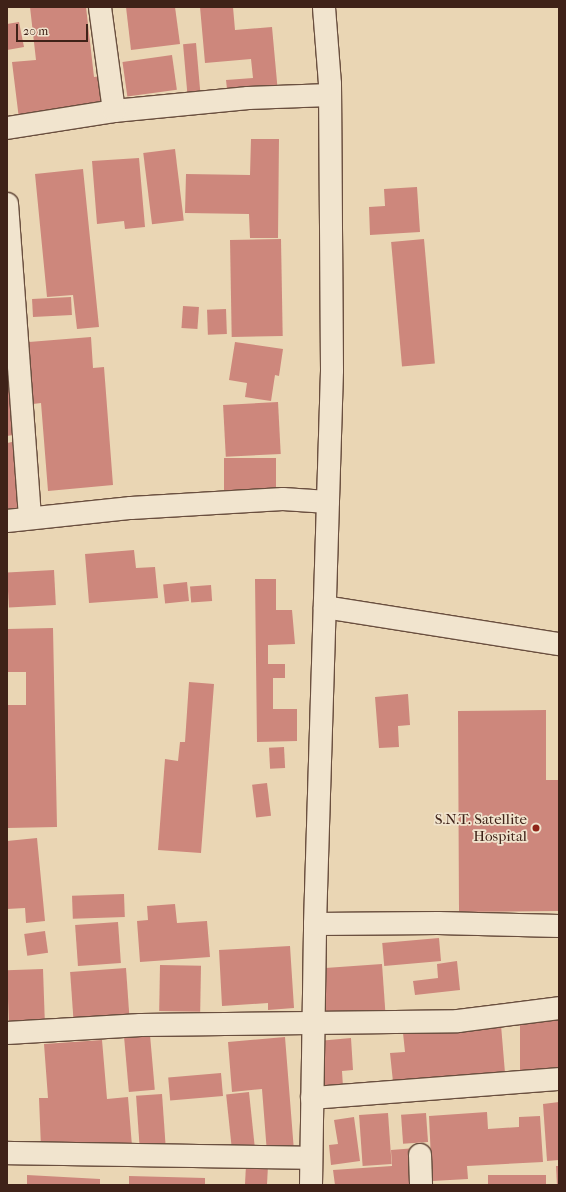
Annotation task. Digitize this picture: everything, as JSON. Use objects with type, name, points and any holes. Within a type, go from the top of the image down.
[{"type":"street","points":[[100,7],[114,111]]},
{"type":"street","points":[[311,1185],[315,924],[332,370],[330,95],[324,7]]},
{"type":"street","points":[[7,128],[114,111],[248,98],[330,95]]},
{"type":"street","points":[[7,204],[30,517]]},
{"type":"street","points":[[7,521],[30,517],[131,508],[282,499],[328,502]]},
{"type":"street","points":[[325,607],[559,644]]},
{"type":"street","points":[[315,924],[438,923],[559,926]]},
{"type":"street","points":[[7,1034],[141,1025],[313,1025],[458,1022],[559,1008]]},
{"type":"street","points":[[312,1098],[559,1079]]},
{"type":"street","points":[[7,1153],[311,1158]]},
{"type":"street","points":[[420,1155],[420,1185]]},
{"type":"building","points":[[30,7],[86,7],[94,77],[102,76],[105,109],[19,119],[12,62],[36,60]]},
{"type":"building","points":[[126,7],[175,7],[180,44],[131,50]]},
{"type":"building","points":[[200,7],[233,7],[235,30],[272,27],[278,93],[228,98],[226,80],[253,78],[251,59],[205,63]]},
{"type":"building","points":[[19,22],[24,47],[7,50],[7,24]]},
{"type":"building","points":[[196,43],[201,96],[188,97],[183,44]]},
{"type":"building","points":[[172,55],[177,90],[127,97],[122,62]]},
{"type":"building","points":[[251,139],[279,139],[278,238],[250,238],[249,214],[185,213],[186,174],[250,175]]},
{"type":"building","points":[[175,149],[184,220],[152,224],[143,153]]},
{"type":"building","points":[[139,158],[145,227],[125,229],[124,221],[97,224],[92,161]]},
{"type":"building","points":[[83,169],[99,327],[77,329],[73,295],[47,297],[35,174]]},
{"type":"building","points":[[417,187],[420,232],[370,235],[369,207],[385,206],[384,189]]},
{"type":"building","points":[[281,239],[283,336],[232,337],[230,240]]},
{"type":"building","points":[[424,239],[435,364],[402,366],[391,242]]},
{"type":"building","points":[[71,297],[72,315],[33,317],[32,299]]},
{"type":"building","points":[[183,306],[199,307],[197,329],[181,328]]},
{"type":"building","points":[[226,309],[227,334],[208,335],[207,310]]},
{"type":"building","points":[[91,337],[93,368],[104,367],[113,485],[48,491],[41,403],[33,404],[29,342]]},
{"type":"building","points":[[7,338],[19,434],[7,436]]},
{"type":"building","points":[[235,342],[283,349],[279,376],[275,375],[271,401],[245,397],[247,383],[229,380]]},
{"type":"building","points":[[278,402],[281,454],[226,457],[223,405]]},
{"type":"building","points":[[12,442],[21,507],[7,509],[7,443]]},
{"type":"building","points":[[224,458],[276,458],[276,490],[224,490]]},
{"type":"building","points":[[134,550],[136,568],[155,567],[158,598],[89,603],[85,554]]},
{"type":"building","points":[[54,570],[56,605],[9,607],[7,572]]},
{"type":"building","points":[[255,579],[276,579],[276,610],[292,610],[295,644],[268,645],[268,664],[285,664],[285,678],[273,678],[273,709],[297,709],[297,741],[257,742]]},
{"type":"building","points":[[187,582],[189,601],[165,603],[163,585]]},
{"type":"building","points":[[211,585],[212,601],[191,602],[190,586]]},
{"type":"building","points":[[53,628],[57,827],[7,828],[7,705],[26,705],[26,672],[7,672],[7,629]]},
{"type":"building","points":[[189,682],[214,684],[201,853],[158,850],[165,759],[178,761],[180,742],[185,742]]},
{"type":"building","points":[[408,694],[410,725],[398,726],[399,747],[379,748],[375,697]]},
{"type":"building","points":[[546,710],[546,780],[559,780],[559,911],[459,912],[458,711]]},
{"type":"building","points":[[284,747],[285,768],[270,769],[269,748]]},
{"type":"building","points":[[267,783],[271,816],[256,818],[252,785]]},
{"type":"building","points":[[37,838],[45,921],[26,923],[25,908],[7,909],[7,841]]},
{"type":"building","points":[[124,894],[125,917],[73,919],[72,896]]},
{"type":"building","points":[[175,904],[177,923],[207,921],[210,957],[140,962],[137,921],[148,920],[147,906]]},
{"type":"building","points":[[118,922],[121,963],[78,966],[75,925]]},
{"type":"building","points":[[45,931],[48,953],[27,956],[24,934]]},
{"type":"building","points":[[439,938],[441,961],[384,966],[382,943]]},
{"type":"building","points":[[290,946],[294,1008],[268,1010],[268,1003],[222,1006],[219,950]]},
{"type":"building","points":[[457,961],[460,990],[415,995],[413,981],[438,978],[437,964]]},
{"type":"building","points":[[382,964],[386,1017],[322,1021],[318,968]]},
{"type":"building","points":[[160,965],[201,966],[200,1012],[159,1011]]},
{"type":"building","points":[[126,968],[130,1020],[74,1024],[70,972]]},
{"type":"building","points":[[43,969],[45,1025],[9,1026],[7,970]]},
{"type":"building","points":[[520,1020],[559,1020],[559,1071],[520,1071]]},
{"type":"building","points":[[501,1025],[505,1073],[393,1082],[390,1053],[405,1052],[403,1033]]},
{"type":"building","points":[[150,1035],[155,1090],[129,1092],[124,1037]]},
{"type":"building","points":[[285,1037],[294,1151],[267,1153],[262,1089],[232,1092],[228,1042]]},
{"type":"building","points":[[351,1038],[353,1070],[342,1071],[343,1087],[322,1089],[318,1041]]},
{"type":"building","points":[[102,1040],[107,1099],[128,1097],[132,1146],[41,1148],[39,1098],[48,1098],[44,1044]]},
{"type":"building","points":[[221,1073],[223,1096],[170,1101],[168,1078]]},
{"type":"building","points":[[249,1092],[255,1152],[232,1154],[226,1094]]},
{"type":"building","points":[[162,1094],[166,1147],[140,1149],[136,1096]]},
{"type":"building","points":[[559,1102],[559,1160],[547,1161],[543,1104]]},
{"type":"building","points":[[487,1112],[488,1129],[519,1127],[519,1117],[540,1116],[543,1162],[467,1166],[468,1179],[432,1181],[429,1116]]},
{"type":"building","points":[[388,1113],[392,1164],[363,1166],[359,1115]]},
{"type":"building","points":[[426,1113],[428,1142],[403,1144],[401,1115]]},
{"type":"building","points":[[354,1117],[360,1161],[331,1165],[329,1145],[338,1144],[334,1120]]},
{"type":"building","points":[[416,1148],[419,1185],[335,1185],[333,1170],[392,1166],[391,1150]]},
{"type":"building","points":[[246,1165],[268,1166],[267,1185],[245,1185]]},
{"type":"building","points":[[556,1166],[559,1166],[559,1185],[557,1185]]},
{"type":"building","points":[[27,1175],[100,1179],[100,1185],[27,1185]]},
{"type":"building","points":[[488,1175],[546,1175],[546,1185],[488,1185]]},
{"type":"building","points":[[129,1176],[205,1178],[205,1185],[129,1185]]},
{"type":"place","name":"S.N.T. Satellite Hospital","points":[[536,828]]}]
